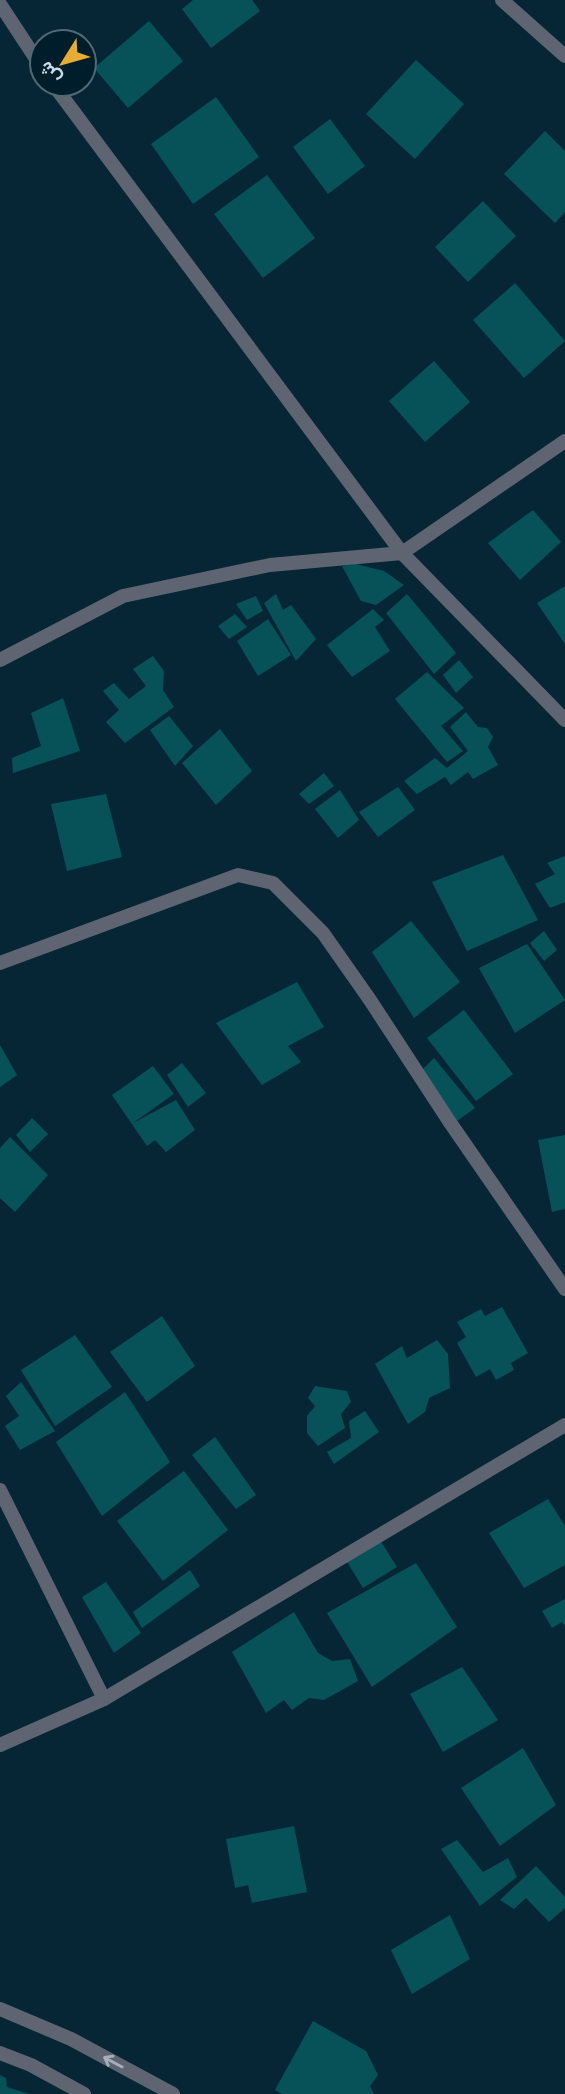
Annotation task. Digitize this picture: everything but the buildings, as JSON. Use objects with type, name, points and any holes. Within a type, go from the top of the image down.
[{"type":"street","points":[[502,0],[565,56]]},
{"type":"street","points":[[0,4],[28,47]]},
{"type":"street","points":[[63,98],[402,553],[565,720]]},
{"type":"street","points":[[0,660],[123,596],[270,565],[402,553],[565,441]]},
{"type":"street","points":[[0,963],[238,875],[273,883],[323,933],[565,1289]]},
{"type":"street","points":[[0,1745],[104,1699],[565,1425]]},
{"type":"street","points":[[0,1490],[104,1699]]},
{"type":"street","points":[[0,2009],[71,2039],[173,2094]]},
{"type":"street","points":[[0,2053],[31,2065],[84,2094]]}]
